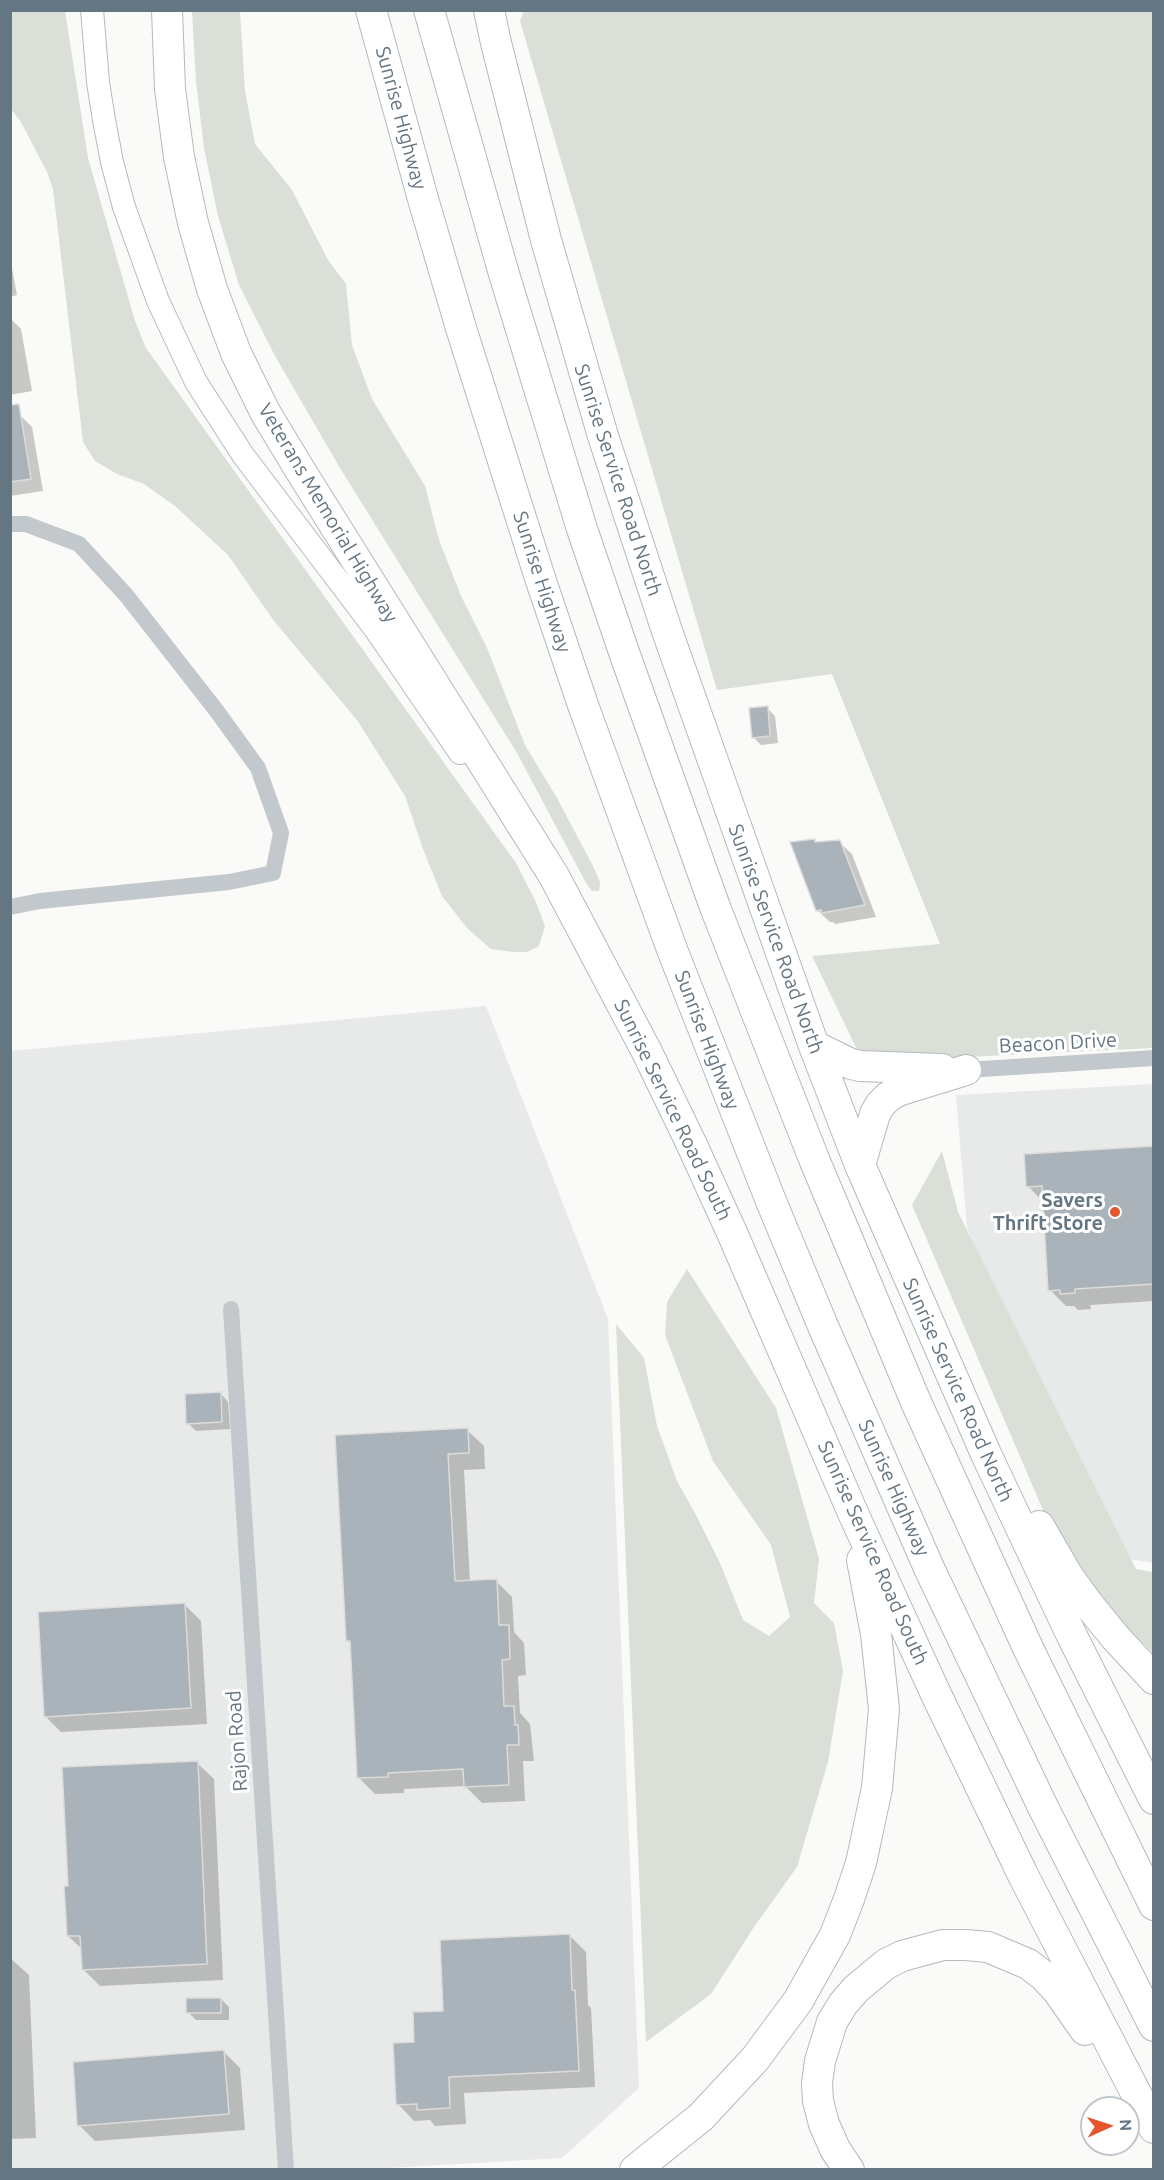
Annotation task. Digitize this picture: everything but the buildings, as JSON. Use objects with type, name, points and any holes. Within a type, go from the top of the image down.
[{"type":"highway","name":"Veterans Memorial Highway","points":[[167,10],[170,89],[179,157],[193,223],[209,278],[236,352],[265,412],[300,470],[554,876],[604,972]]},
{"type":"highway","name":"Sunrise Highway","points":[[371,10],[455,306],[540,578],[628,833],[693,1005],[788,1243],[929,1568],[1043,1807],[1154,2026]]},
{"type":"highway","points":[[429,10],[469,156],[572,497],[625,656],[715,907],[814,1159],[916,1402],[1028,1648],[1154,1905]]},
{"type":"highway","name":"Sunrise Service Road North","points":[[488,10],[567,316],[603,436],[667,631],[814,1046],[860,1165],[1023,1536],[1154,1799]]},
{"type":"highway","name":"Sunrise Service Road South","points":[[604,972],[647,1052],[692,1145],[853,1513],[1023,1875],[1149,2120]]},
{"type":"highway","points":[[814,1046],[860,1066],[966,1070]]},
{"type":"highway","points":[[860,1165],[875,1114],[888,1097],[898,1091],[966,1070]]},
{"type":"highway","points":[[908,1277],[963,1366],[1016,1481],[1052,1550],[1089,1605],[1154,1679]]},
{"type":"highway","points":[[635,2169],[701,2117],[778,2031],[808,1984],[835,1935],[849,1899],[863,1854],[877,1788],[884,1708],[876,1634],[853,1513]]},
{"type":"highway","points":[[849,2169],[835,2149],[824,2124],[818,2101],[817,2083],[820,2061],[832,2022],[856,1989],[886,1964],[902,1956],[943,1945],[988,1947],[1028,1964],[1057,1990],[1149,2120]]},
{"type":"main road","points":[[92,10],[98,82],[104,120],[124,207],[158,301],[196,382],[243,455],[404,669],[542,883],[604,972]]},
{"type":"street","points":[[10,524],[26,524],[80,544],[126,595],[258,768],[281,833],[273,873],[229,882],[40,901],[10,908]]},
{"type":"street","name":"Beacon Drive","points":[[966,1070],[1154,1058]]},
{"type":"street","name":"Rajon Road","points":[[231,1309],[286,2169]]},
{"type":"shaded area","points":[[11,10],[65,11],[88,158],[135,321],[146,348],[516,863],[536,902],[545,926],[539,946],[527,952],[491,949],[467,928],[442,896],[405,796],[357,720],[274,621],[228,555],[175,506],[144,484],[117,474],[95,461],[83,442],[53,189],[47,172],[21,122],[11,109]]},
{"type":"shaded area","points":[[524,10],[1153,11],[1153,1048],[863,1062],[812,956],[940,944],[832,674],[717,690],[520,21]]},
{"type":"shaded area","points":[[192,11],[240,11],[245,91],[255,144],[292,190],[328,260],[346,284],[352,345],[372,399],[425,486],[439,540],[461,596],[487,648],[525,745],[557,798],[593,866],[600,882],[599,891],[592,891],[586,883],[517,753],[340,468],[275,356],[239,285],[218,216],[204,148],[196,81]]},
{"type":"shaded area","points":[[486,1006],[608,1319],[639,2088],[562,2158],[355,2170],[11,2170],[11,1051]]},
{"type":"shaded area","points":[[1153,1084],[1153,1563],[1130,1559],[1033,1387],[967,1228],[956,1095]]},
{"type":"shaded area","points":[[942,1151],[958,1212],[1136,1569],[1153,1572],[1153,1653],[1120,1621],[1046,1517],[912,1205]]},
{"type":"shaded area","points":[[687,1269],[776,1408],[819,1559],[814,1603],[834,1623],[843,1671],[828,1762],[797,1867],[754,1927],[711,1994],[646,2042],[616,1324],[644,1358],[657,1426],[677,1481],[720,1563],[743,1620],[769,1636],[790,1617],[771,1545],[713,1461],[665,1335],[667,1302]]},
{"type":"place","name":"Savers Thrift Store","points":[[1115,1212]]}]
